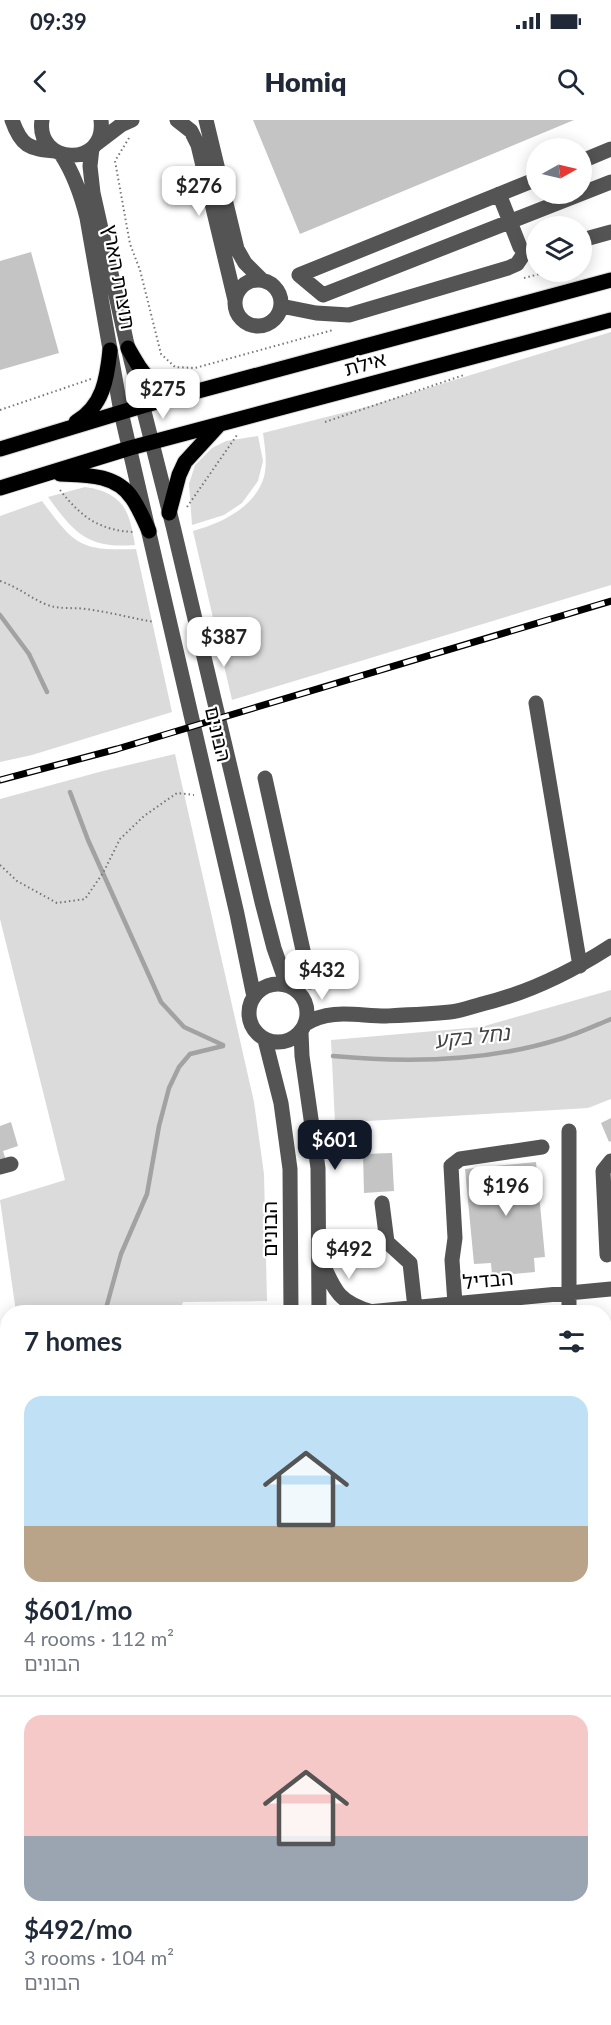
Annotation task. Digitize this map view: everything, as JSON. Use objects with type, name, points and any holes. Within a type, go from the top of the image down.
[{"type":"main road","name":"אילת","points":[[63,429],[611,280]]},
{"type":"main road","name":"אילת","points":[[0,488],[130,448],[611,320]]},
{"type":"main road","points":[[128,348],[140,370],[151,382],[169,390],[200,390]]},
{"type":"main road","points":[[0,449],[63,429],[86,416],[99,399],[107,381],[110,350]]},
{"type":"main road","points":[[171,519],[178,476],[185,462],[219,425]]},
{"type":"main road","points":[[48,473],[94,476],[108,479],[122,487],[132,497],[149,531]]},
{"type":"street","points":[[12,120],[24,143],[39,150],[80,155],[121,125],[132,120]]},
{"type":"street","name":"תוצרת הארץ","points":[[42,120],[45,140],[58,152],[72,171],[81,194],[121,412]]},
{"type":"street","name":"תוצרת הארץ","points":[[101,120],[102,130],[94,146],[90,166],[93,193],[142,406]]},
{"type":"street","points":[[177,120],[191,131],[198,145],[238,315],[243,321],[257,327],[272,322],[278,316],[281,306],[279,293],[245,263],[237,249],[206,120]]},
{"type":"street","points":[[592,156],[611,149]]},
{"type":"street","points":[[526,183],[299,275],[323,295],[611,182]]},
{"type":"street","points":[[499,194],[516,240],[526,249]]},
{"type":"street","points":[[592,237],[611,232]]},
{"type":"street","points":[[281,306],[328,315],[356,314],[508,268],[526,257]]},
{"type":"street","points":[[235,300],[242,287],[254,280],[262,280]]},
{"type":"street","name":"הבונים","points":[[142,406],[262,902],[287,985]]},
{"type":"street","name":"הבונים","points":[[121,412],[247,956],[254,997]]},
{"type":"street","points":[[536,703],[580,966]]},
{"type":"street","points":[[265,778],[310,982]]},
{"type":"street","points":[[352,1014],[302,997],[287,985],[269,985],[254,997],[249,1016],[251,1025],[257,1034],[274,1043],[293,1039],[303,1028],[324,1015],[384,1016],[453,1012],[537,986],[580,966],[611,946]]},
{"type":"street","points":[[302,997],[306,1005],[302,1056],[318,1168],[319,1305]]},
{"type":"street","name":"הבונים","points":[[265,1040],[277,1085],[289,1160],[291,1305]]},
{"type":"street","points":[[569,1131],[569,1305]]},
{"type":"street","points":[[455,1304],[452,1260],[455,1238],[451,1166],[460,1159],[542,1148]]},
{"type":"street","points":[[607,1255],[608,1221],[603,1171],[611,1161]]},
{"type":"street","points":[[382,1203],[387,1242],[410,1263],[421,1305]]},
{"type":"street","points":[[320,1255],[331,1284],[350,1305]]},
{"type":"street","name":"הבדיל","points":[[448,1305],[611,1289]]},
{"type":"path","points":[[0,410],[92,379]]},
{"type":"path","points":[[171,519],[250,417]]},
{"type":"path","points":[[48,473],[69,501],[99,526],[116,531],[149,531]]},
{"type":"path","points":[[0,581],[17,587],[46,605],[112,613],[160,623],[170,622]]},
{"type":"path","points":[[0,865],[17,881],[57,903],[85,899],[103,873],[120,839],[144,816],[177,793],[210,797]]},
{"type":"shaded area","points":[[611,332],[611,585],[232,700],[193,531],[225,519],[243,507],[258,490],[265,469],[263,433],[366,407]]},
{"type":"shaded area","points":[[258,436],[263,461],[258,481],[242,503],[224,515],[192,525],[189,484],[195,465],[212,448],[226,441]]},
{"type":"shaded area","points":[[85,487],[97,489],[119,501],[129,519],[135,545],[105,544],[84,536],[66,520],[48,497]]},
{"type":"shaded area","points":[[42,501],[71,536],[80,542],[102,549],[136,549],[172,712],[32,755],[0,762],[0,516]]},
{"type":"shaded area","points":[[175,754],[254,1102],[264,1174],[267,1301],[183,1302],[182,1305],[15,1305],[0,1200],[65,1180],[0,919],[0,799]]},
{"type":"shaded area","points":[[611,990],[611,1099],[588,1108],[335,1123],[331,1040],[481,1027]]},
{"type":"building","points":[[253,120],[574,120],[526,138],[526,140],[300,234]]},
{"type":"building","points":[[31,252],[59,353],[0,370],[0,261]]},
{"type":"building","points":[[611,1118],[611,1141],[609,1142],[601,1123]]},
{"type":"building","points":[[11,1122],[18,1146],[3,1151],[6,1160],[0,1161],[0,1126]]},
{"type":"building","points":[[392,1153],[394,1191],[364,1193],[363,1154]]},
{"type":"building","points":[[536,1162],[545,1257],[534,1258],[535,1272],[492,1276],[491,1263],[474,1264],[465,1169]]},
{"type":"waterway","points":[[0,615],[29,654],[47,692]]},
{"type":"waterway","points":[[70,792],[88,840],[161,1002],[184,1027],[223,1045]]},
{"type":"waterway","name":"נחל בקע","points":[[333,1056],[390,1060],[476,1056],[532,1047],[560,1039],[611,1019]]},
{"type":"waterway","points":[[107,1305],[121,1254],[147,1194],[159,1126],[169,1088],[179,1067],[190,1054],[223,1046]]},
{"type":"railway","points":[[0,780],[117,749],[611,601]]}]
